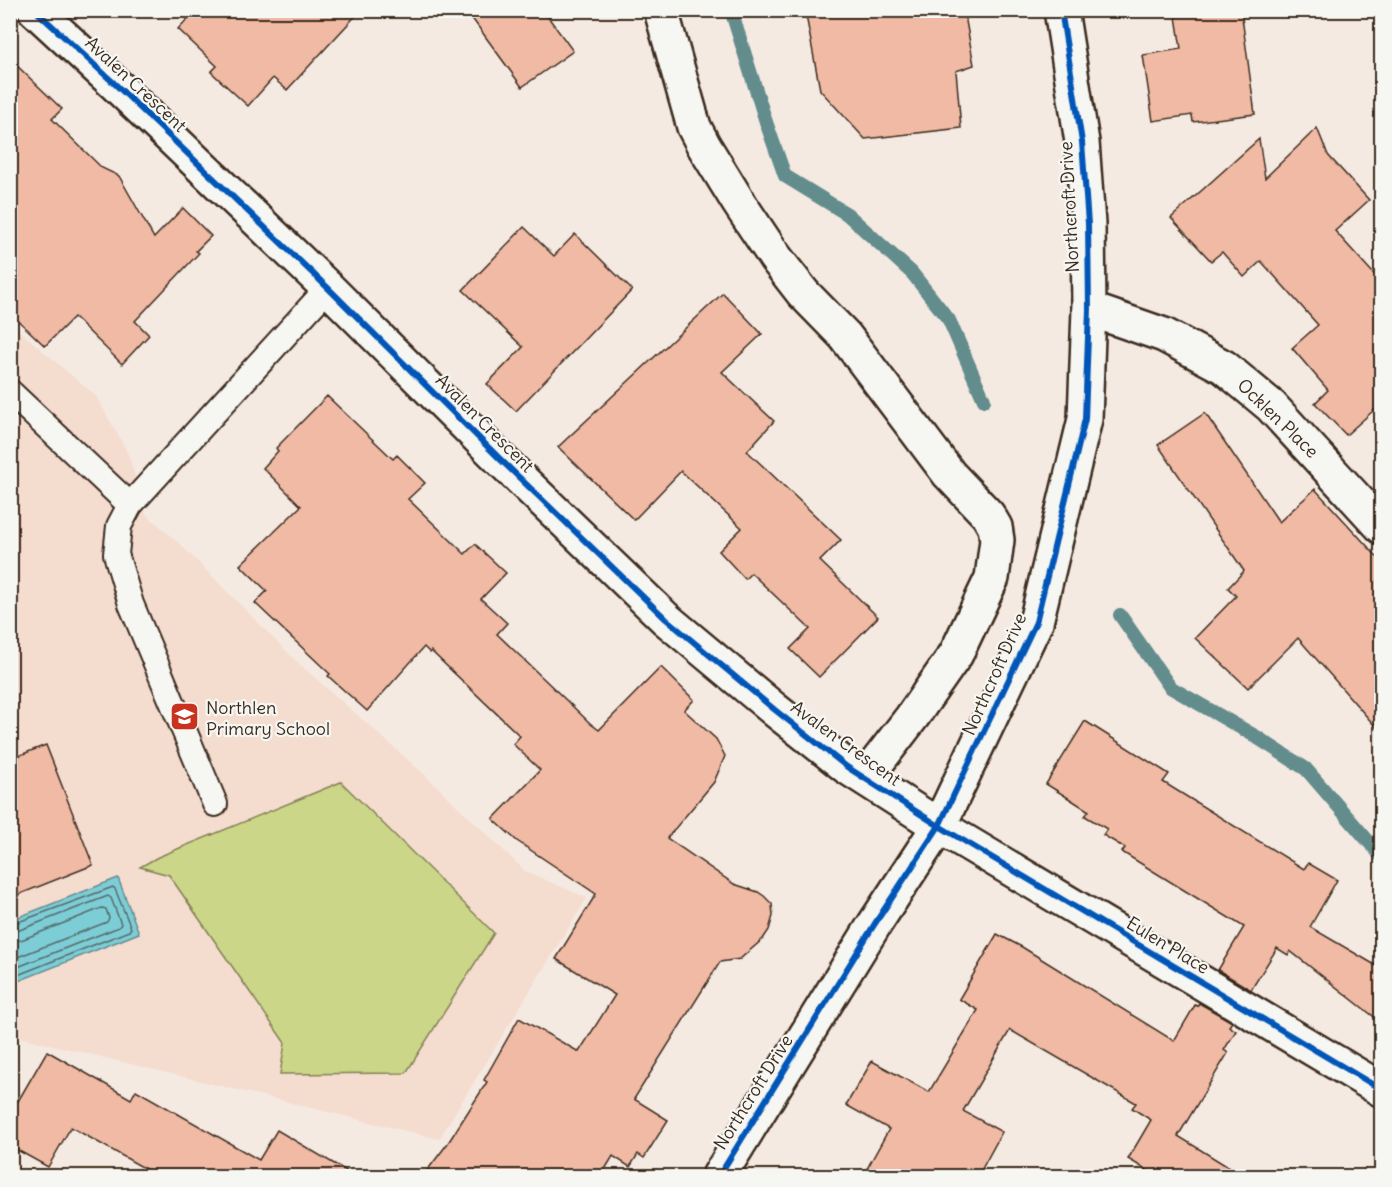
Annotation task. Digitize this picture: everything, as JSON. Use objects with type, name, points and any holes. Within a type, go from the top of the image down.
[{"type":"street","name":"Avalen Crescent","points":[[35,10],[328,288],[501,460],[666,619],[847,767],[939,826]]},
{"type":"street","points":[[661,10],[694,127],[739,203],[775,257],[803,293],[845,336],[949,474],[988,515],[995,527],[998,540],[992,578],[956,654],[866,778]]},
{"type":"street","name":"Northcroft Drive","points":[[719,1176],[874,925],[939,826],[1036,622],[1085,419],[1089,309],[1088,224],[1082,142],[1061,10]]},
{"type":"street","name":"Ocklen Place","points":[[1089,309],[1164,335],[1224,367],[1271,406],[1382,527]]},
{"type":"street","name":"Eulen Place","points":[[939,826],[1382,1090]]},
{"type":"lane","points":[[215,804],[131,604],[116,554],[119,526],[130,505],[328,288]]},
{"type":"lane","points":[[10,392],[130,505]]},
{"type":"shaded area","name":"Northlen Primary School","points":[[11,324],[96,396],[128,453],[146,514],[179,543],[295,660],[424,774],[525,871],[587,898],[439,1139],[11,1035]]},
{"type":"green space","points":[[341,782],[494,933],[406,1073],[280,1074],[285,1043],[169,875],[140,867],[158,857]]},
{"type":"water","points":[[118,878],[139,933],[11,984],[11,920]]},
{"type":"building","points":[[196,10],[361,10],[287,90],[273,78],[248,106],[211,72],[217,66],[178,29]]},
{"type":"building","points":[[466,10],[543,10],[573,51],[522,87]]},
{"type":"building","points":[[805,10],[872,10],[873,17],[916,10],[964,10],[974,65],[956,71],[961,128],[865,139],[820,90]]},
{"type":"building","points":[[1175,10],[1241,10],[1255,114],[1193,122],[1192,115],[1153,121],[1143,55],[1181,49]]},
{"type":"building","points":[[10,59],[62,109],[52,119],[102,168],[119,176],[154,238],[183,208],[211,236],[196,251],[199,253],[135,321],[149,335],[122,364],[74,317],[45,346],[10,313]]},
{"type":"building","points":[[1317,128],[1328,155],[1369,200],[1335,231],[1382,283],[1382,403],[1346,435],[1315,403],[1328,390],[1292,348],[1318,325],[1261,261],[1244,277],[1222,252],[1211,261],[1171,218],[1259,139],[1265,178]]},
{"type":"building","points":[[524,227],[554,256],[575,234],[632,290],[516,411],[487,384],[523,347],[463,290]]},
{"type":"building","points":[[723,293],[762,334],[722,372],[774,421],[747,451],[841,540],[820,561],[878,617],[819,677],[790,649],[810,629],[751,573],[745,579],[719,551],[742,528],[681,471],[634,520],[558,447]]},
{"type":"building","points":[[327,396],[393,459],[397,455],[425,483],[408,499],[465,554],[475,544],[506,573],[481,599],[507,623],[497,634],[591,724],[599,730],[661,667],[694,700],[684,710],[716,739],[725,756],[714,782],[667,838],[734,884],[764,896],[772,904],[773,916],[769,930],[763,939],[740,959],[720,962],[634,1099],[668,1120],[644,1158],[638,1154],[630,1167],[613,1156],[601,1176],[423,1176],[448,1143],[487,1082],[484,1080],[519,1018],[579,1052],[615,995],[556,959],[596,894],[517,841],[493,819],[540,770],[513,744],[520,736],[431,651],[430,653],[424,647],[367,711],[328,676],[330,674],[255,603],[267,591],[240,565],[301,506],[263,468],[278,451],[276,448]]},
{"type":"building","points":[[1205,413],[1279,522],[1315,489],[1382,562],[1382,734],[1298,638],[1248,688],[1195,638],[1236,596],[1228,588],[1244,571],[1158,445]]},
{"type":"building","points":[[1085,721],[1169,774],[1163,782],[1304,869],[1308,863],[1337,880],[1310,927],[1382,969],[1382,1023],[1290,951],[1288,955],[1277,948],[1251,990],[1218,970],[1244,927],[1122,852],[1125,848],[1103,835],[1107,829],[1085,816],[1089,811],[1046,784]]},
{"type":"building","points":[[46,745],[93,865],[10,898],[10,759]]},
{"type":"building","points":[[997,934],[1022,947],[1174,1041],[1195,1005],[1199,1003],[1232,1022],[1229,1026],[1236,1031],[1224,1050],[1228,1053],[1178,1136],[1243,1176],[1157,1176],[1128,1159],[1151,1120],[1132,1108],[1136,1103],[1010,1030],[963,1111],[1002,1132],[978,1176],[863,1176],[889,1129],[846,1105],[872,1061],[929,1092],[978,1010],[959,999]]},
{"type":"building","points":[[47,1051],[131,1099],[136,1090],[259,1160],[277,1130],[355,1176],[158,1176],[71,1127],[48,1167],[10,1146],[10,1115]]},
{"type":"waterway","points":[[731,10],[785,176],[847,214],[912,273],[949,320],[984,400]]},
{"type":"waterway","points":[[1120,615],[1170,687],[1255,736],[1306,769],[1382,857]]},
{"type":"cycle path","points":[[35,10],[328,288],[501,460],[666,619],[775,710],[847,767],[939,826],[1382,1090]]},
{"type":"cycle path","points":[[719,1176],[874,925],[939,826],[1036,622],[1085,419],[1089,309],[1088,224],[1082,142],[1061,10]]},
{"type":"place","name":"Northlen Primary School","points":[[185,717]]}]
